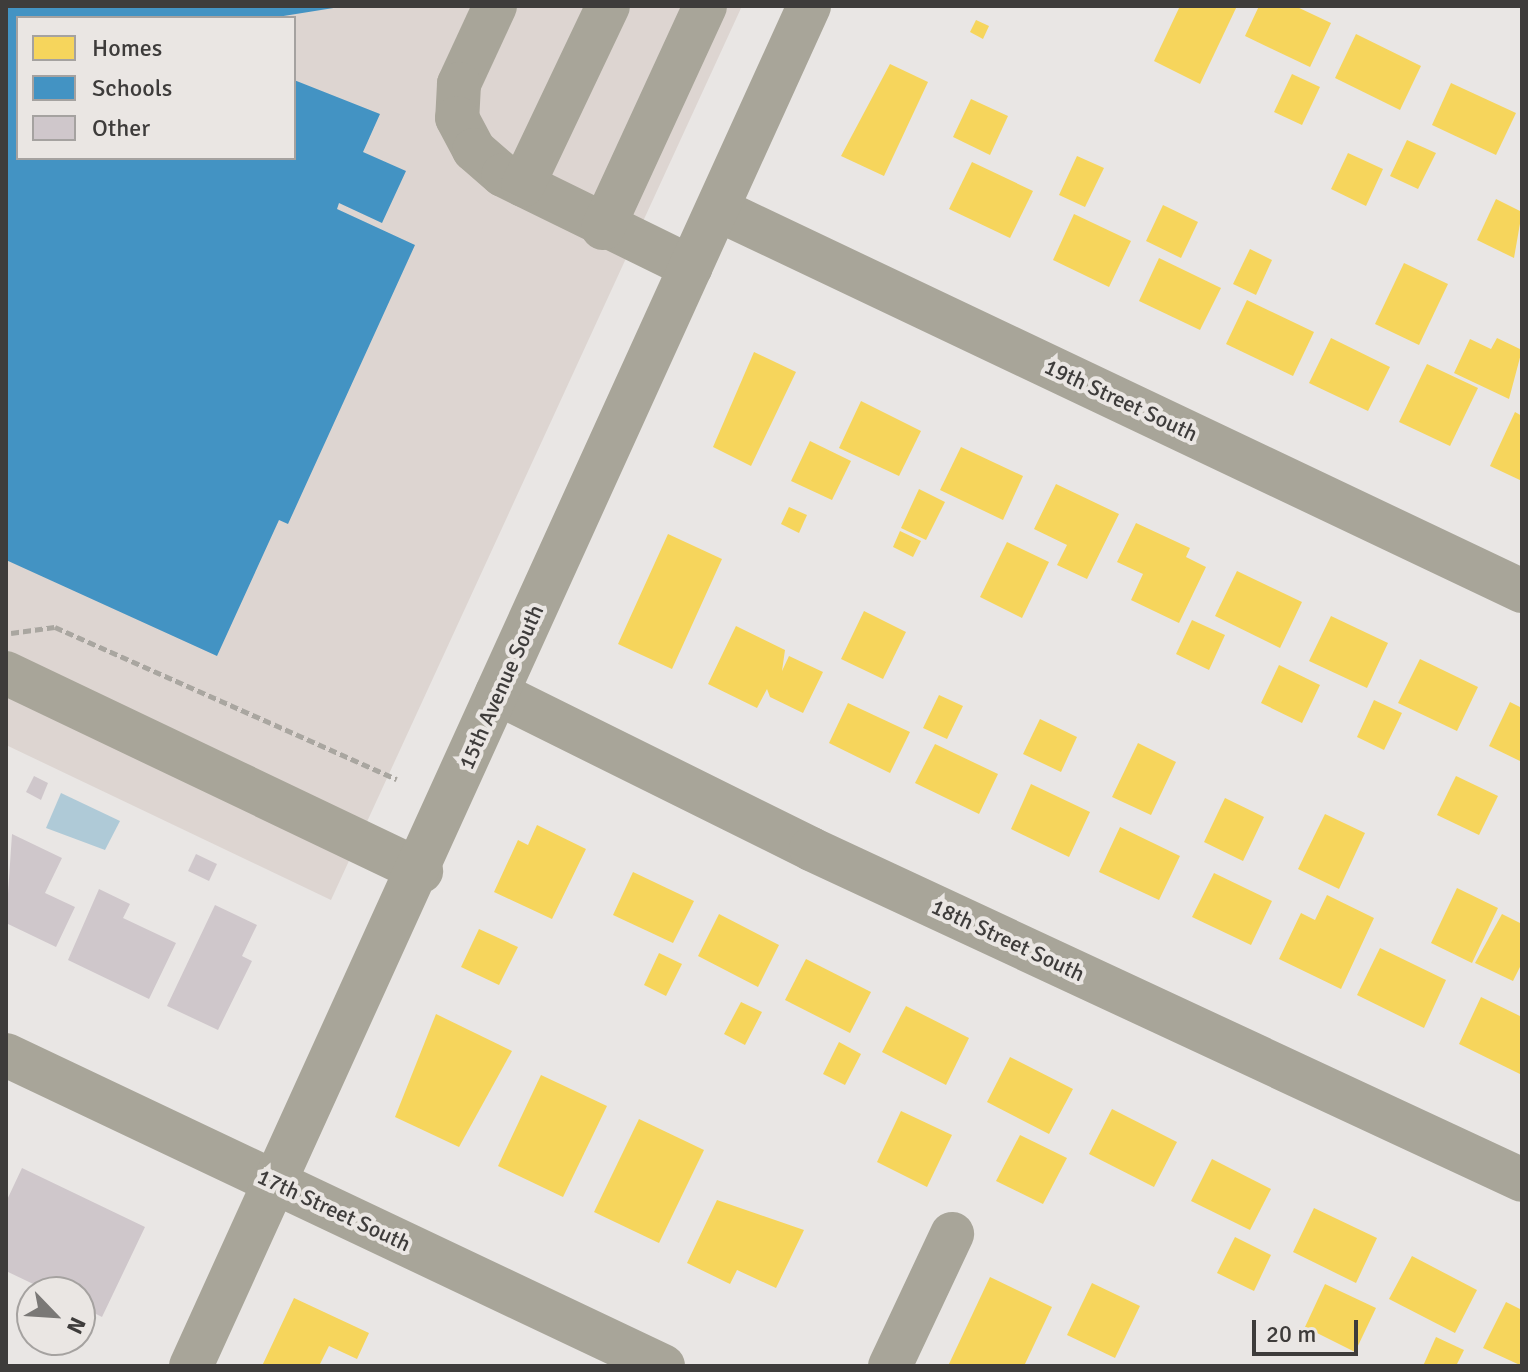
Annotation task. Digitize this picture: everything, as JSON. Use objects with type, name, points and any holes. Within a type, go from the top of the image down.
[{"type":"street","points":[[495,6],[459,84],[457,118],[474,150],[523,185],[603,228],[691,267]]},
{"type":"street","points":[[523,185],[608,6]]},
{"type":"street","points":[[603,228],[705,6]]},
{"type":"street","name":"15th Avenue South","points":[[191,1366],[421,871],[497,693],[719,210],[809,6]]},
{"type":"street","name":"19th Street South","points":[[719,210],[1522,591]]},
{"type":"street","points":[[6,673],[421,871]]},
{"type":"street","name":"18th Street South","points":[[497,693],[811,849],[1522,1180]]},
{"type":"street","name":"17th Street South","points":[[6,1055],[663,1366]]},
{"type":"street","points":[[890,1366],[952,1234]]},
{"type":"path","points":[[6,633],[55,627],[397,779]]},
{"type":"shaded area","points":[[6,6],[742,6],[331,900],[6,745]]},
{"type":"water","points":[[61,793],[120,821],[105,850],[46,828]]},
{"type":"building: Homes","points":[[1180,6],[1237,6],[1200,84],[1154,61]]},
{"type":"building: Homes","points":[[1259,6],[1295,6],[1331,23],[1310,67],[1245,36]]},
{"type":"building: Homes","points":[[976,20],[989,26],[983,39],[970,32]]},
{"type":"building: Homes","points":[[1356,34],[1421,66],[1400,110],[1335,78]]},
{"type":"building: Homes","points":[[890,64],[928,82],[884,176],[841,156]]},
{"type":"building: Homes","points":[[1292,74],[1320,87],[1302,125],[1274,112]]},
{"type":"building: Homes","points":[[1451,83],[1516,113],[1496,155],[1432,125]]},
{"type":"building: Homes","points":[[971,99],[1008,116],[990,155],[953,137]]},
{"type":"building: Homes","points":[[1407,140],[1436,153],[1418,189],[1390,176]]},
{"type":"building: Homes","points":[[1348,153],[1383,169],[1366,206],[1331,189]]},
{"type":"building: Homes","points":[[1077,156],[1104,168],[1085,207],[1059,195]]},
{"type":"building: Homes","points":[[972,162],[1033,191],[1010,238],[949,209]]},
{"type":"building: Homes","points":[[1496,199],[1522,212],[1514,258],[1477,240]]},
{"type":"building: Homes","points":[[1163,205],[1198,222],[1181,258],[1146,241]]},
{"type":"building: Homes","points":[[1074,214],[1131,241],[1109,287],[1053,260]]},
{"type":"building: Homes","points":[[1250,249],[1272,260],[1256,295],[1233,284]]},
{"type":"building: Homes","points":[[1159,258],[1221,288],[1200,330],[1139,301]]},
{"type":"building: Homes","points":[[1404,263],[1448,284],[1419,345],[1375,324]]},
{"type":"building: Homes","points":[[1247,300],[1314,332],[1293,376],[1226,344]]},
{"type":"building: Homes","points":[[1331,338],[1390,367],[1368,411],[1309,383]]},
{"type":"building: Homes","points":[[1497,338],[1522,350],[1509,399],[1454,373],[1470,339],[1491,349]]},
{"type":"building: Homes","points":[[754,352],[796,372],[751,466],[713,447]]},
{"type":"building: Homes","points":[[1427,364],[1478,388],[1450,446],[1399,422]]},
{"type":"building: Homes","points":[[861,401],[921,431],[899,476],[839,448]]},
{"type":"building: Homes","points":[[1515,412],[1522,416],[1522,481],[1490,466]]},
{"type":"building: Homes","points":[[810,441],[851,461],[832,500],[791,481]]},
{"type":"building: Homes","points":[[961,447],[1023,476],[1003,520],[940,490]]},
{"type":"building: Homes","points":[[1056,484],[1119,514],[1087,579],[1057,565],[1067,545],[1034,529]]},
{"type":"building: Homes","points":[[919,489],[945,502],[926,540],[901,528]]},
{"type":"building: Homes","points":[[789,507],[807,515],[799,533],[781,524]]},
{"type":"building: Homes","points":[[1136,523],[1190,548],[1186,557],[1206,567],[1179,623],[1131,600],[1143,574],[1117,562]]},
{"type":"building: Homes","points":[[900,531],[921,541],[913,557],[893,547]]},
{"type":"building: Homes","points":[[668,534],[722,559],[672,669],[618,644]]},
{"type":"building: Homes","points":[[1007,542],[1049,562],[1022,618],[980,597]]},
{"type":"building: Homes","points":[[1237,571],[1302,602],[1280,648],[1215,616]]},
{"type":"building: Homes","points":[[864,611],[906,632],[883,679],[841,659]]},
{"type":"building: Homes","points":[[1331,616],[1388,643],[1367,688],[1309,661]]},
{"type":"building: Homes","points":[[1192,620],[1225,635],[1209,670],[1176,654]]},
{"type":"building: Homes","points":[[736,626],[785,650],[782,671],[789,656],[823,672],[803,713],[770,697],[767,689],[757,708],[708,684]]},
{"type":"building: Homes","points":[[1420,659],[1478,687],[1457,731],[1398,703]]},
{"type":"building: Homes","points":[[1279,665],[1320,685],[1302,723],[1261,703]]},
{"type":"building: Homes","points":[[939,695],[963,706],[947,739],[923,728]]},
{"type":"building: Homes","points":[[1374,700],[1402,713],[1384,750],[1357,737]]},
{"type":"building: Homes","points":[[1510,702],[1522,708],[1522,762],[1489,746]]},
{"type":"building: Homes","points":[[848,703],[910,732],[890,773],[829,743]]},
{"type":"building: Homes","points":[[1040,719],[1077,737],[1061,772],[1023,754]]},
{"type":"building: Homes","points":[[1138,743],[1176,762],[1151,815],[1112,797]]},
{"type":"building: Homes","points":[[935,744],[998,774],[979,814],[915,783]]},
{"type":"building: Homes","points":[[1456,776],[1498,796],[1479,835],[1437,815]]},
{"type":"building: Homes","points":[[1031,784],[1090,812],[1069,857],[1011,829]]},
{"type":"building: Homes","points":[[1225,798],[1264,817],[1243,861],[1204,842]]},
{"type":"building: Homes","points":[[1325,814],[1365,833],[1339,889],[1298,869]]},
{"type":"building: Homes","points":[[537,825],[586,849],[552,919],[494,892],[518,840],[528,845]]},
{"type":"building: Homes","points":[[1120,827],[1180,856],[1159,900],[1099,872]]},
{"type":"building: Homes","points":[[633,872],[694,901],[673,943],[613,915]]},
{"type":"building: Homes","points":[[1214,873],[1272,901],[1251,945],[1192,917]]},
{"type":"building: Homes","points":[[1457,888],[1498,908],[1472,963],[1431,943]]},
{"type":"building: Homes","points":[[1327,895],[1374,918],[1341,989],[1279,959],[1301,913],[1315,920]]},
{"type":"building: Homes","points":[[719,914],[779,945],[758,987],[698,956]]},
{"type":"building: Homes","points":[[1502,914],[1522,924],[1522,963],[1513,981],[1475,963]]},
{"type":"building: Homes","points":[[479,929],[518,947],[499,985],[461,967]]},
{"type":"building: Homes","points":[[1380,948],[1446,980],[1424,1028],[1357,995]]},
{"type":"building: Homes","points":[[659,953],[682,964],[666,996],[644,985]]},
{"type":"building: Homes","points":[[806,959],[871,992],[850,1033],[785,1000]]},
{"type":"building: Homes","points":[[1481,997],[1522,1017],[1522,1075],[1459,1044]]},
{"type":"building: Homes","points":[[741,1002],[762,1012],[745,1045],[724,1034]]},
{"type":"building: Homes","points":[[906,1006],[969,1038],[946,1085],[882,1052]]},
{"type":"building: Homes","points":[[436,1014],[512,1051],[459,1147],[395,1117]]},
{"type":"building: Homes","points":[[839,1042],[861,1054],[845,1085],[823,1074]]},
{"type":"building: Homes","points":[[1010,1057],[1073,1089],[1049,1134],[987,1102]]},
{"type":"building: Homes","points":[[541,1075],[607,1106],[563,1197],[498,1166]]},
{"type":"building: Homes","points":[[1112,1109],[1177,1142],[1154,1187],[1089,1154]]},
{"type":"building: Homes","points":[[901,1111],[952,1135],[927,1187],[877,1162]]},
{"type":"building: Homes","points":[[639,1119],[704,1150],[659,1243],[594,1212]]},
{"type":"building: Homes","points":[[1020,1135],[1067,1158],[1043,1204],[996,1181]]},
{"type":"building: Homes","points":[[1212,1159],[1271,1189],[1250,1230],[1191,1201]]},
{"type":"building: Homes","points":[[717,1200],[804,1230],[776,1288],[737,1270],[730,1284],[687,1263]]},
{"type":"building: Homes","points":[[1314,1208],[1377,1238],[1356,1283],[1293,1252]]},
{"type":"building: Homes","points":[[1235,1237],[1271,1255],[1254,1291],[1217,1273]]},
{"type":"building: Homes","points":[[1412,1256],[1477,1290],[1455,1333],[1389,1299]]},
{"type":"building: Homes","points":[[990,1277],[1052,1307],[1024,1366],[948,1366]]},
{"type":"building: Homes","points":[[1092,1283],[1140,1306],[1115,1358],[1067,1335]]},
{"type":"building: Homes","points":[[1325,1284],[1376,1308],[1355,1352],[1305,1327]]},
{"type":"building: Homes","points":[[294,1298],[369,1333],[357,1359],[329,1346],[319,1366],[262,1366]]},
{"type":"building: Homes","points":[[1506,1302],[1522,1310],[1522,1366],[1483,1348]]},
{"type":"building: Homes","points":[[1436,1337],[1464,1350],[1456,1366],[1423,1366]]},
{"type":"building: Schools","points":[[6,6],[346,6],[284,16],[16,16],[16,160],[296,160],[296,81],[380,114],[363,152],[406,171],[382,223],[339,203],[337,209],[415,245],[288,524],[279,520],[217,656],[6,560]]},
{"type":"building: Other","points":[[34,776],[48,783],[41,800],[26,792]]},
{"type":"building: Other","points":[[12,834],[62,858],[45,893],[75,907],[56,947],[6,923]]},
{"type":"building: Other","points":[[196,854],[217,864],[209,881],[188,871]]},
{"type":"building: Other","points":[[99,889],[130,904],[123,918],[176,943],[149,999],[68,960]]},
{"type":"building: Other","points":[[215,905],[257,925],[242,956],[252,961],[218,1030],[167,1006]]},
{"type":"building: Other","points":[[22,1168],[145,1227],[102,1317],[96,1314],[96,1276],[16,1276],[6,1271],[6,1202]]}]
